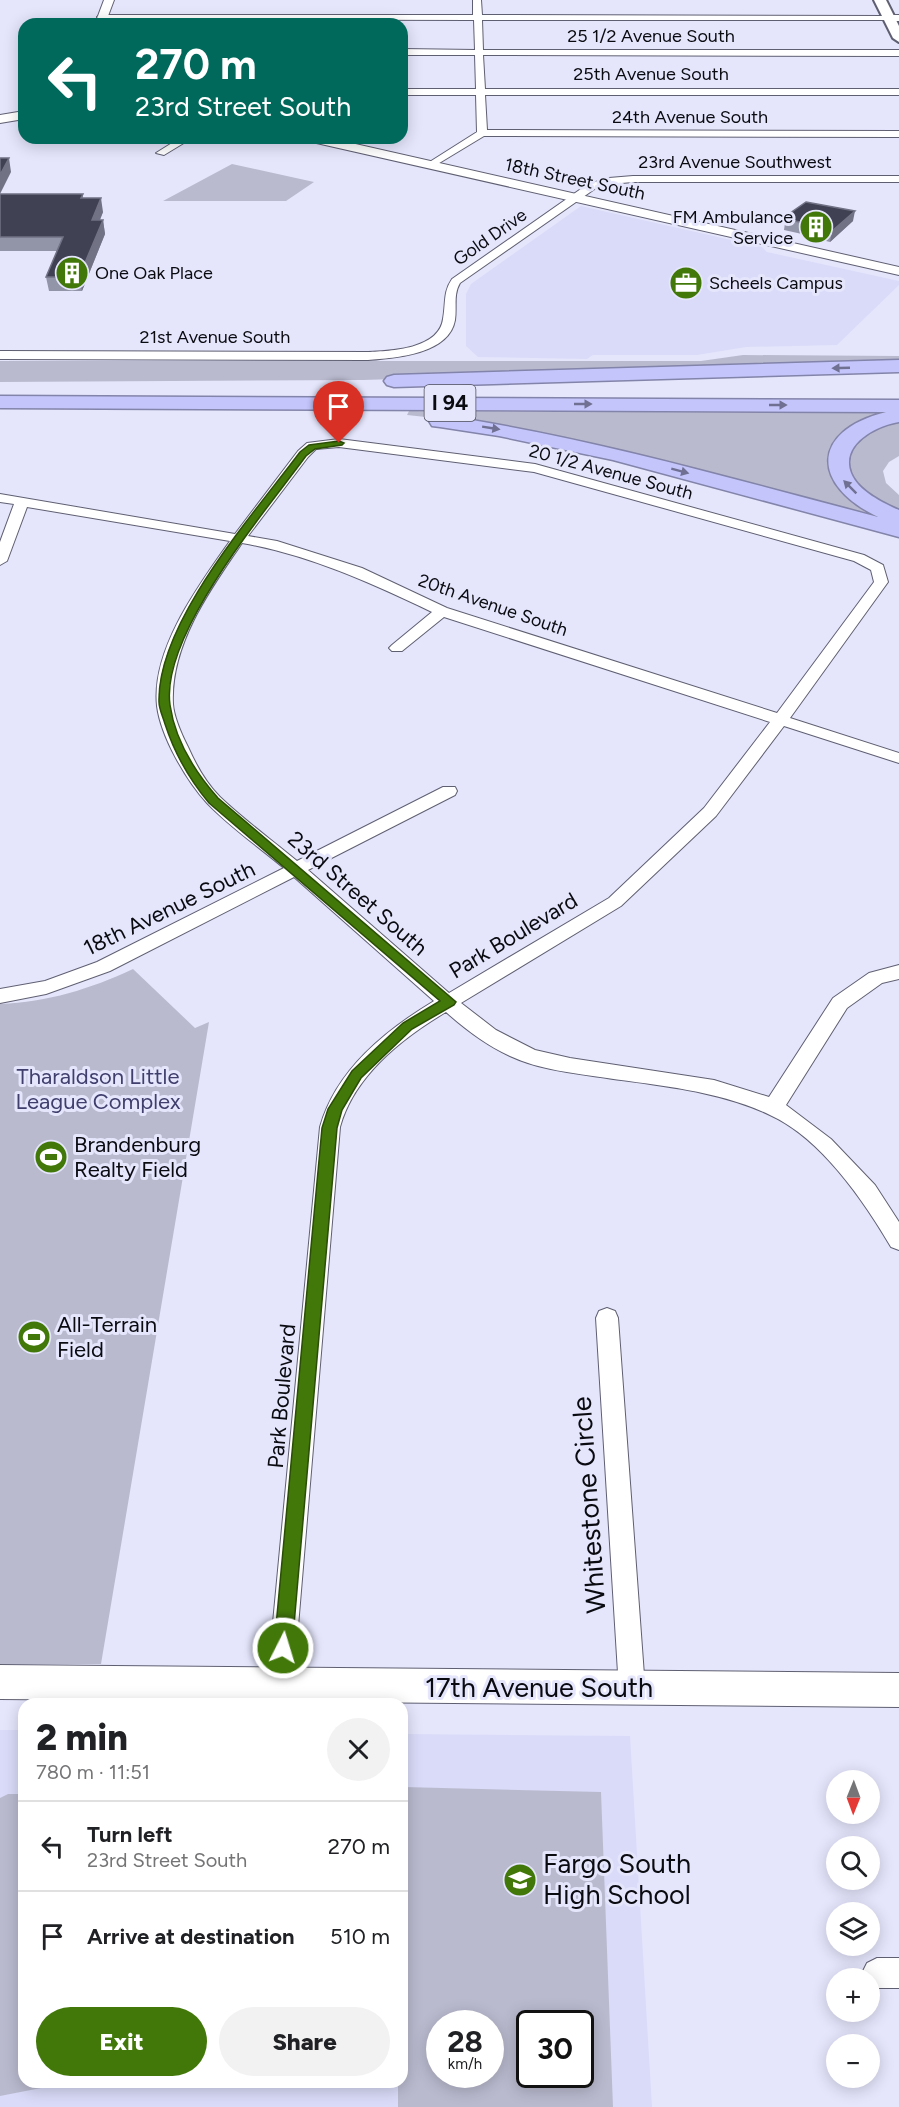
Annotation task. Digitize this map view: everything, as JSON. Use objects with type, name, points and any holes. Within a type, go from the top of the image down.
[{"type":"highway","points":[[370,382],[899,366]]},
{"type":"highway","points":[[167,388],[291,383]]},
{"type":"highway","name":"I 94","points":[[0,388],[899,388]]},
{"type":"highway","name":"I 94","points":[[0,402],[899,406]]},
{"type":"highway","points":[[118,402],[385,414],[497,428],[613,453],[899,530]]},
{"type":"highway","points":[[899,416],[860,429],[841,445],[836,459],[840,477],[859,496],[882,512],[899,518]]},
{"type":"main road","points":[[880,0],[894,18],[899,38]]},
{"type":"street","points":[[101,18],[109,0]]},
{"type":"street","points":[[431,165],[482,133],[477,0]]},
{"type":"street","points":[[408,19],[894,18]]},
{"type":"street","name":"25 1/2 Avenue South","points":[[408,52],[899,53]]},
{"type":"street","name":"25th Avenue South","points":[[408,92],[899,92]]},
{"type":"street","points":[[0,119],[18,116]]},
{"type":"street","name":"24th Avenue South","points":[[482,133],[899,134]]},
{"type":"street","points":[[161,153],[177,144]]},
{"type":"street","name":"18th Street South","points":[[338,144],[899,271]]},
{"type":"street","name":"23rd Avenue Southwest","points":[[576,197],[592,186],[633,178],[899,179]]},
{"type":"street","name":"Gold Drive","points":[[428,344],[442,334],[449,324],[449,294],[456,281],[576,197]]},
{"type":"street","name":"21st Avenue South","points":[[0,355],[368,356],[398,354],[428,344]]},
{"type":"street","name":"23rd Street South","points":[[403,450],[339,443],[312,447],[303,454],[239,538],[200,595],[169,662],[165,704],[177,744],[194,777],[214,800],[481,1032],[508,1047],[550,1061],[676,1080],[729,1092],[773,1108],[793,1119],[825,1146],[867,1189],[899,1241]]},
{"type":"street","name":"20 1/2 Avenue South","points":[[403,450],[535,468],[806,543]]},
{"type":"street","name":"20th Avenue South","points":[[0,498],[272,544],[357,571],[442,611],[899,758]]},
{"type":"street","points":[[0,561],[22,502]]},
{"type":"street","name":"Park Boulevard","points":[[280,1686],[330,1128],[335,1109],[357,1075],[408,1026],[615,902],[710,812],[880,582],[878,568],[870,562],[806,543]]},
{"type":"street","points":[[397,648],[442,611]]},
{"type":"street","name":"18th Avenue South","points":[[0,996],[28,994],[69,982],[118,960],[448,791]]},
{"type":"street","points":[[773,1108],[840,1003],[876,978],[899,972]]},
{"type":"street","name":"Whitestone Circle","points":[[607,1318],[632,1689]]},
{"type":"street","name":"17th Avenue South","points":[[0,1682],[899,1690]]},
{"type":"shaded area","name":"Scheels Campus","points":[[581,206],[762,247],[767,252],[899,281],[899,285],[837,345],[746,347],[697,355],[593,355],[587,359],[478,357],[466,346],[466,294],[471,284]]},
{"type":"shaded area","name":"Fargo South High School","points":[[0,1730],[18,1730],[18,2088],[408,2088],[408,1734],[630,1736],[652,2107],[0,2107]]},
{"type":"green space","points":[[232,164],[314,182],[286,201],[163,201]]},
{"type":"green space","points":[[743,355],[899,356],[899,364],[363,380],[0,382],[0,361],[701,361]]},
{"type":"green space","points":[[409,411],[874,413],[878,416],[831,466],[899,522],[716,474],[593,445],[469,423],[407,415]]},
{"type":"green space","points":[[899,420],[899,456],[889,462],[883,471],[886,483],[899,495],[899,514],[858,485],[847,465],[848,454],[864,433]]},
{"type":"green space","name":"Tharaldson Little League Complex","points":[[133,969],[195,1028],[209,1022],[101,1664],[0,1664],[0,1004],[18,1003],[68,993],[101,983]]},
{"type":"green space","points":[[408,1787],[601,1792],[613,2107],[398,2107],[398,2088],[408,2088]]},
{"type":"green space","points":[[8,1794],[18,1794],[18,2088],[41,2088],[0,2096],[0,1798]]},
{"type":"building","points":[[0,158],[9,158],[0,175]]},
{"type":"building","points":[[0,194],[83,194],[81,198],[101,198],[92,220],[103,220],[79,277],[46,277],[63,237],[0,237]]},
{"type":"building","points":[[806,202],[855,211],[832,231],[785,219]]},
{"type":"place","name":"FM Ambulance Service","points":[[816,227]]},
{"type":"place","name":"One Oak Place","points":[[72,273]]},
{"type":"place","name":"Scheels Campus","points":[[686,283]]},
{"type":"place","name":"Brandenburg Realty Field","points":[[51,1157]]},
{"type":"place","name":"All-Terrain Field","points":[[34,1337]]},
{"type":"place","name":"Fargo South High School","points":[[520,1880]]},
{"type":"route","points":[[283,1648],[330,1128],[335,1109],[357,1075],[381,1049],[408,1026],[449,1002],[214,800],[194,777],[185,761],[177,744],[165,704],[169,662],[200,595],[239,538],[303,454],[312,447],[339,443]]}]
